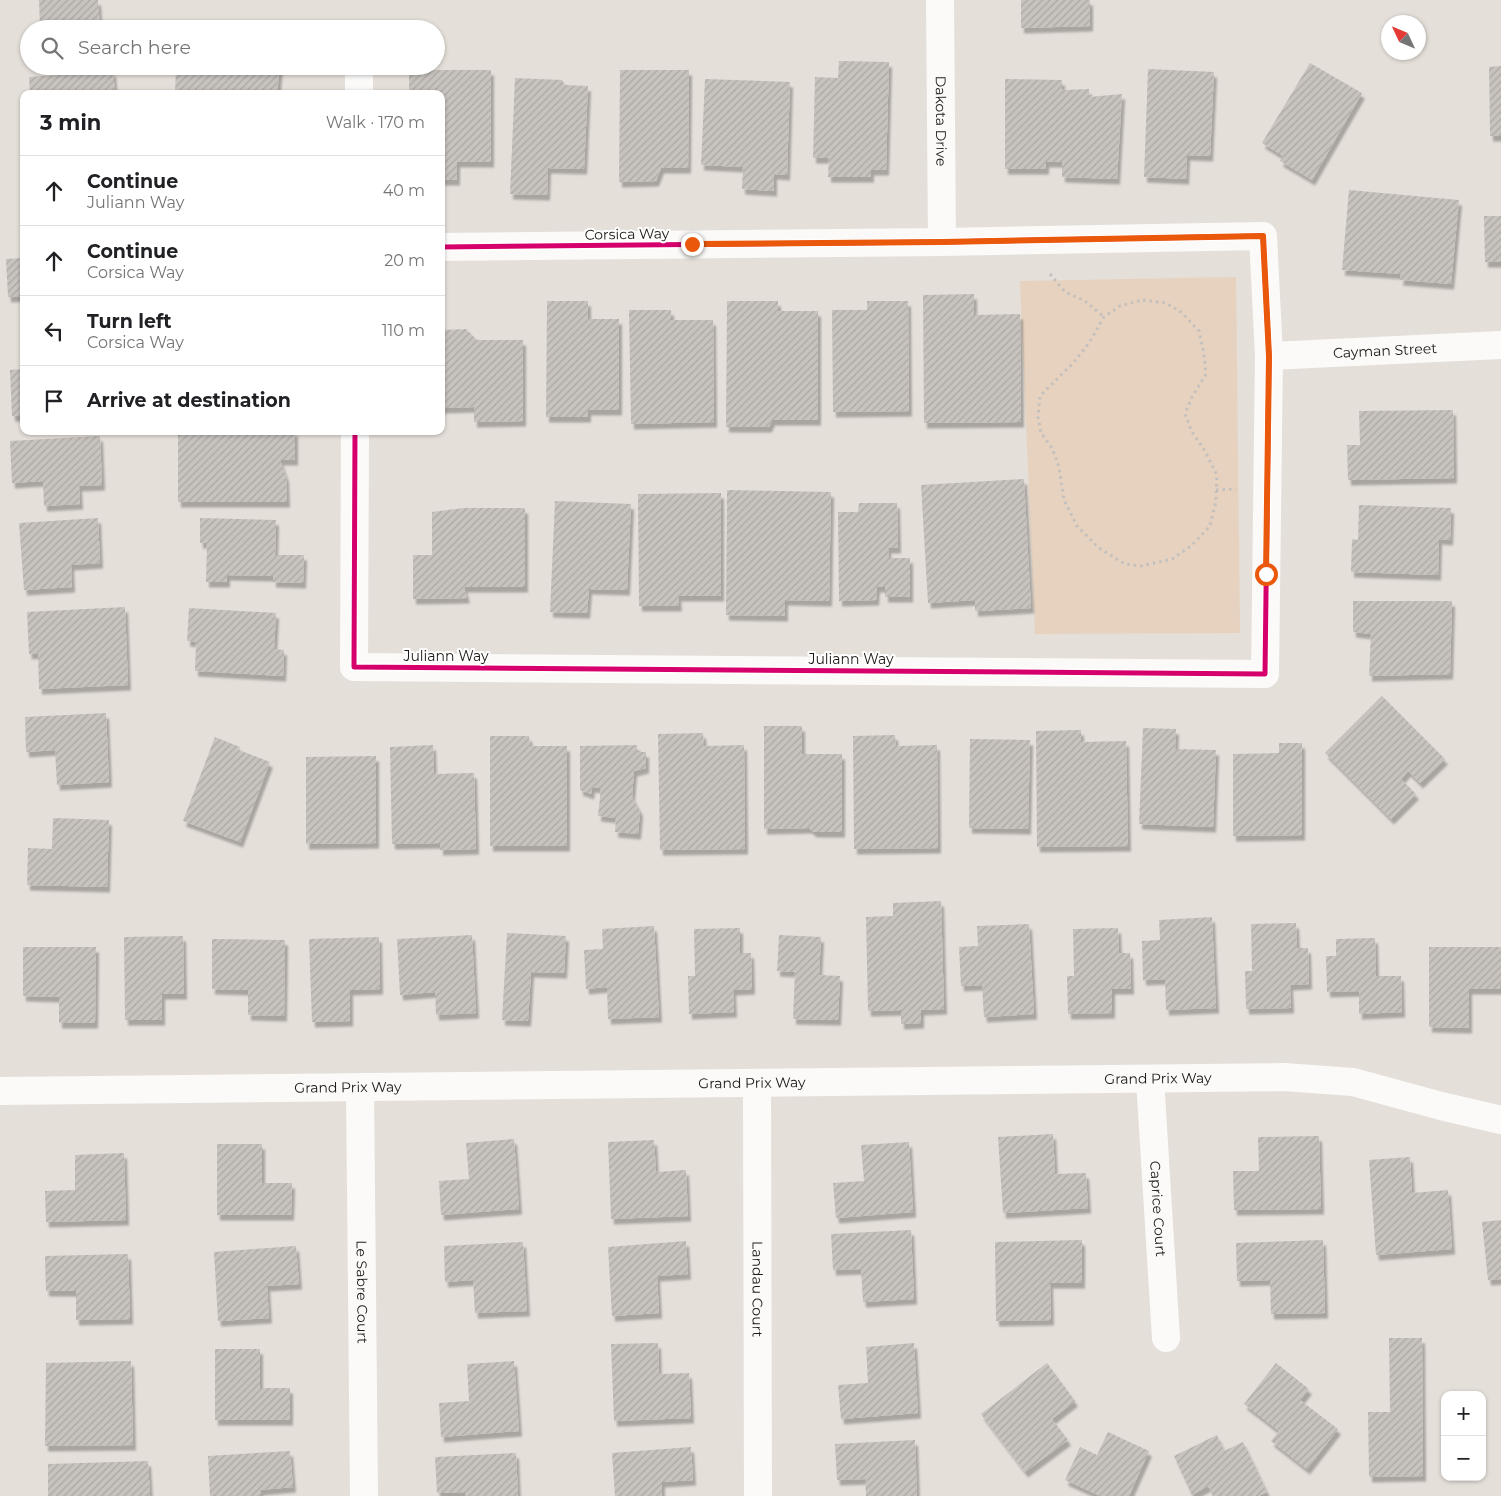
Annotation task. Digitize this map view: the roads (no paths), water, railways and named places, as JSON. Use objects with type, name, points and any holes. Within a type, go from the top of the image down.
[{"type":"street","name":"Dakota Drive","points":[[940,0],[942,242]]},
{"type":"street","points":[[358,90],[359,75]]},
{"type":"street","name":"Corsica Way","points":[[445,247],[942,242],[1263,236],[1269,356]]},
{"type":"street","name":"Cayman Street","points":[[1269,356],[1501,345]]},
{"type":"street","name":"Juliann Way","points":[[355,435],[354,666],[1265,674],[1269,356]]},
{"type":"street","name":"Grand Prix Way","points":[[0,1091],[1284,1076],[1353,1082],[1501,1120]]},
{"type":"street","name":"Caprice Court","points":[[1150,1079],[1166,1338]]},
{"type":"street","name":"Landau Court","points":[[757,1083],[758,1496]]},
{"type":"street","name":"Le Sabre Court","points":[[360,1087],[364,1496]]}]
